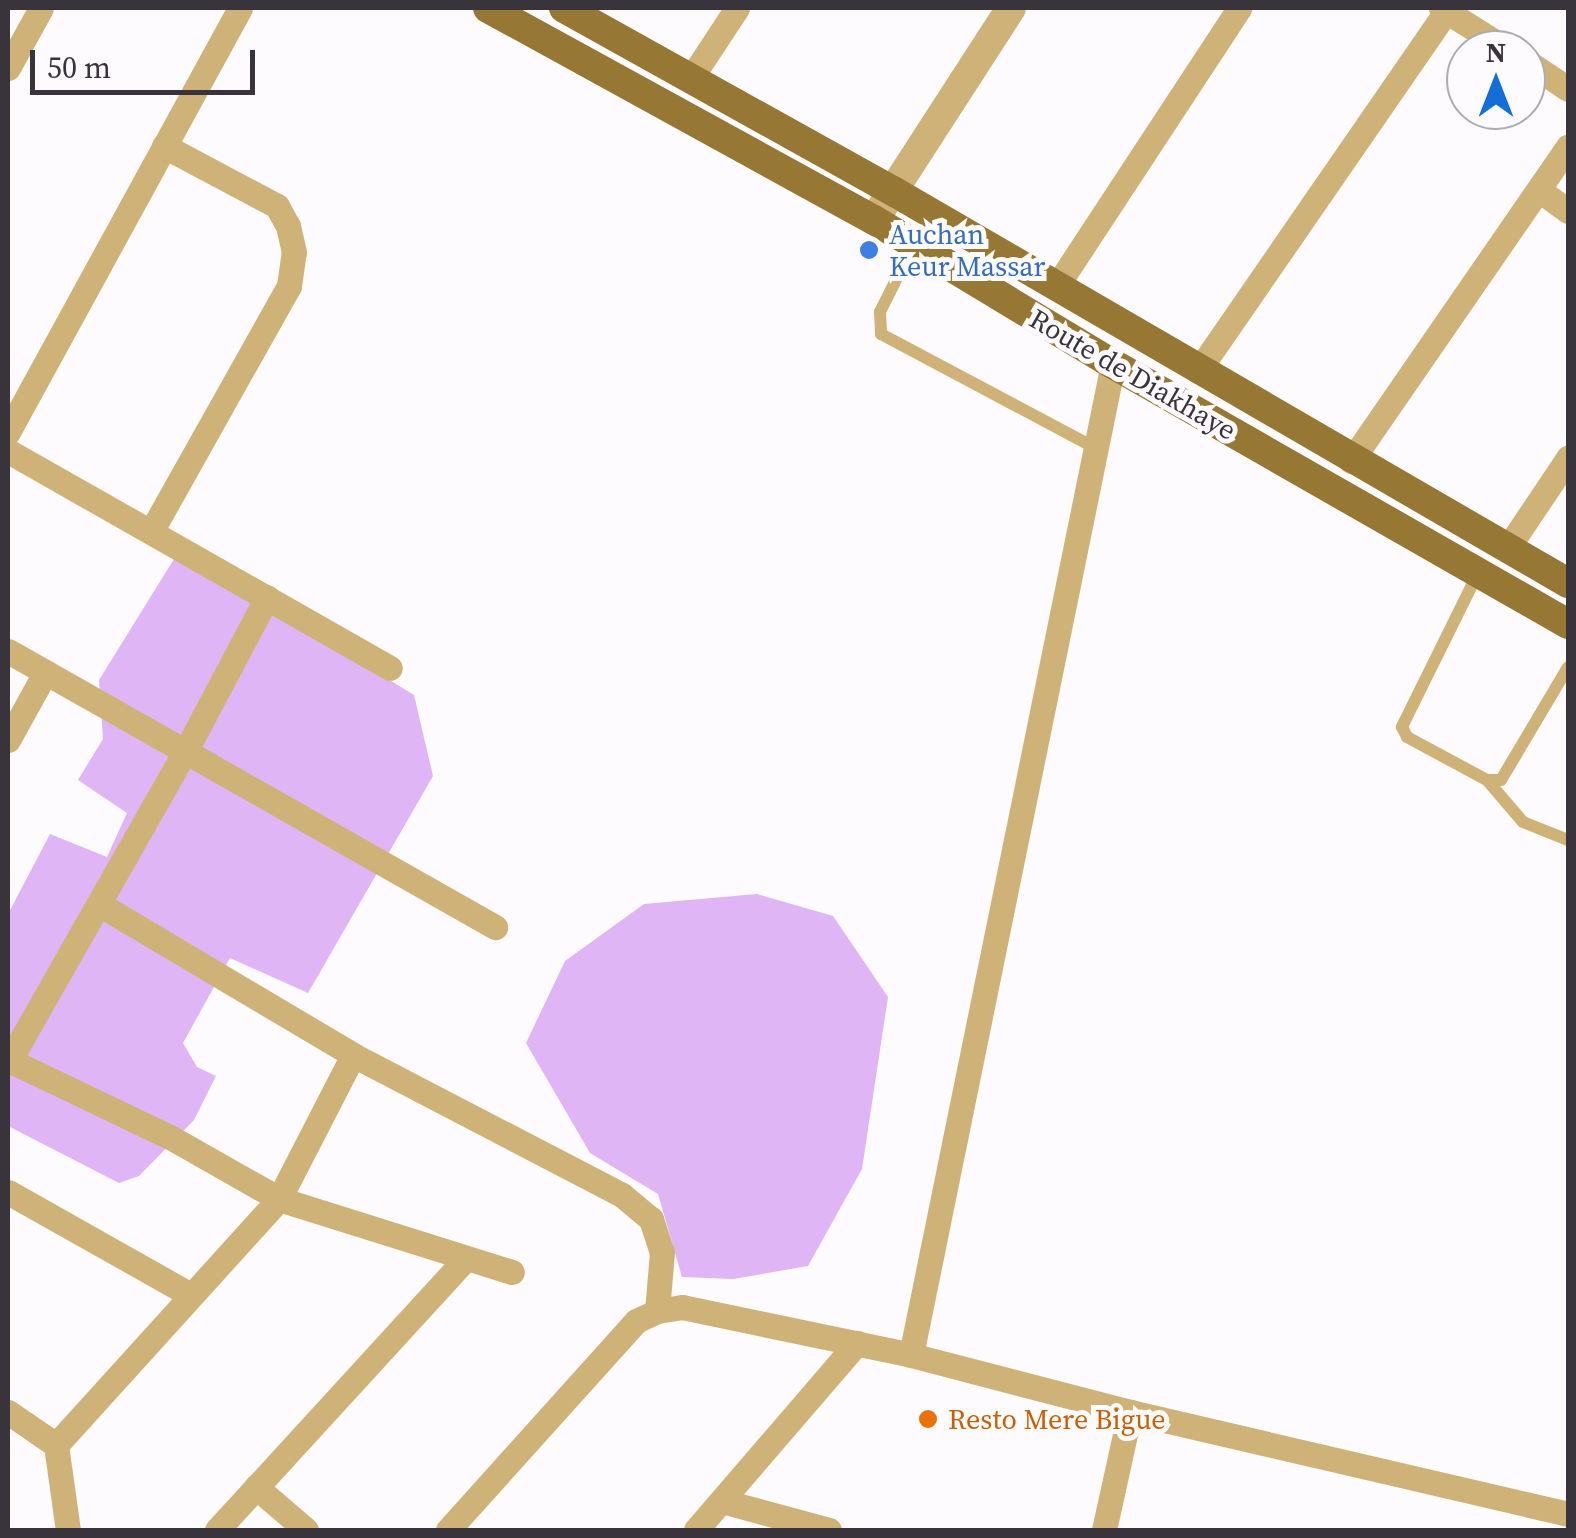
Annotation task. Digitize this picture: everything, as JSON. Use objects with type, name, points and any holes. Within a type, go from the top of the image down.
[{"type":"main road","name":"Route de Diakhaye","points":[[488,8],[874,220],[1113,364],[1568,624]]},
{"type":"main road","name":"Route de Diakhaye","points":[[564,8],[893,191],[1568,584]]},
{"type":"street","points":[[8,68],[41,8]]},
{"type":"street","points":[[8,432],[240,8]]},
{"type":"street","points":[[691,78],[737,8]]},
{"type":"street","points":[[874,220],[1011,8]]},
{"type":"street","points":[[1056,287],[1239,8]]},
{"type":"street","points":[[1198,371],[1444,9],[1477,30]]},
{"type":"street","points":[[1546,74],[1568,88]]},
{"type":"street","points":[[152,530],[289,286],[294,252],[288,226],[277,206],[164,146]]},
{"type":"street","points":[[1351,461],[1568,147]]},
{"type":"street","points":[[1539,190],[1568,210]]},
{"type":"street","points":[[910,1355],[1113,364]]},
{"type":"street","points":[[8,451],[390,668]]},
{"type":"street","points":[[1507,549],[1568,458]]},
{"type":"street","points":[[267,598],[185,752],[8,1062],[170,1137],[279,1199],[512,1272]]},
{"type":"street","points":[[8,650],[495,927]]},
{"type":"street","points":[[8,740],[46,672]]},
{"type":"street","points":[[99,904],[353,1056],[622,1195],[651,1219],[662,1252],[657,1311]]},
{"type":"street","points":[[56,1445],[279,1199],[353,1056]]},
{"type":"street","points":[[8,1192],[190,1294]]},
{"type":"street","points":[[217,1530],[465,1259]]},
{"type":"street","points":[[448,1530],[636,1322],[657,1311],[682,1307],[910,1355],[1130,1412],[1568,1514]]},
{"type":"street","points":[[696,1530],[857,1343]]},
{"type":"street","points":[[8,1412],[56,1445],[68,1530]]},
{"type":"street","points":[[1104,1530],[1130,1412]]},
{"type":"street","points":[[256,1487],[306,1530]]},
{"type":"street","points":[[722,1501],[829,1530]]},
{"type":"lane","points":[[914,244],[880,312],[881,334],[1096,448]]},
{"type":"lane","points":[[1478,572],[1402,727],[1406,737],[1487,780],[1523,822],[1568,840]]},
{"type":"lane","points":[[1487,780],[1501,780],[1568,666]]},
{"type":"shaded area","points":[[179,551],[414,695],[433,776],[308,993],[230,958],[183,1043],[197,1067],[216,1076],[194,1120],[139,1176],[119,1183],[8,1126],[8,914],[50,834],[107,857],[127,813],[78,780],[103,739],[99,680]]},
{"type":"shaded area","points":[[757,894],[833,916],[888,997],[862,1169],[808,1266],[733,1279],[682,1277],[658,1194],[590,1153],[526,1043],[565,961],[644,904]]},
{"type":"place","name":"Auchan Keur Massar","points":[[869,250]]},
{"type":"place","name":"Resto Mere Bigue","points":[[928,1419]]}]
